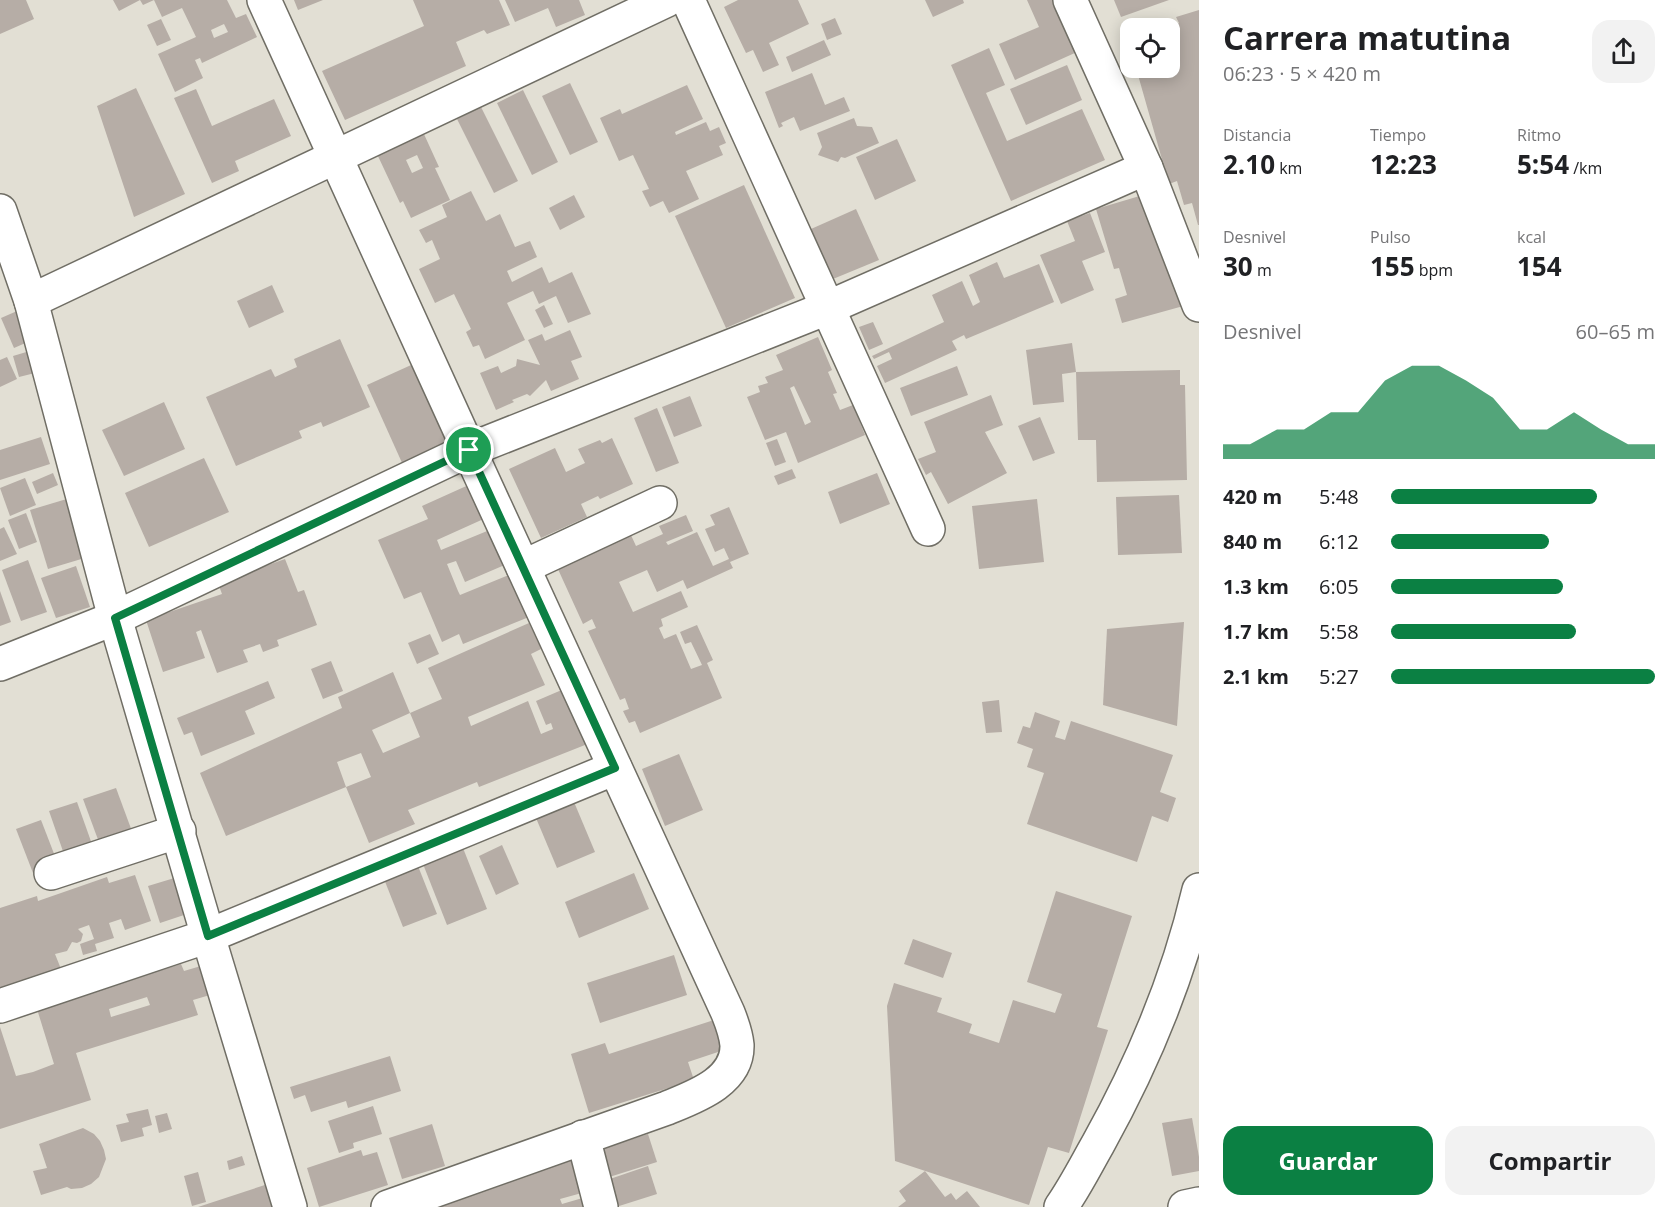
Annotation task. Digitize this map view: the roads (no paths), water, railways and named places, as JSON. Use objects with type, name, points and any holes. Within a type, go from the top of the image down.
[{"type":"street","points":[[264,0],[728,1013],[737,1046],[735,1058],[730,1067],[714,1087],[706,1092],[388,1207]]},
{"type":"street","points":[[31,302],[334,156],[667,0]]},
{"type":"street","points":[[688,0],[928,529]]},
{"type":"street","points":[[1070,0],[1146,168],[1199,305]]},
{"type":"street","points":[[0,664],[115,618],[469,450],[827,308],[1146,168]]},
{"type":"street","points":[[0,212],[31,302],[115,618],[290,1207]]},
{"type":"street","points":[[523,567],[660,503]]},
{"type":"street","points":[[0,1006],[208,936],[615,768]]},
{"type":"street","points":[[51,873],[179,831]]},
{"type":"street","points":[[1062,1207],[1126,1094],[1152,1036],[1174,978],[1199,890]]},
{"type":"street","points":[[583,1137],[601,1207]]},
{"type":"street","points":[[1185,1207],[1199,1204]]}]
